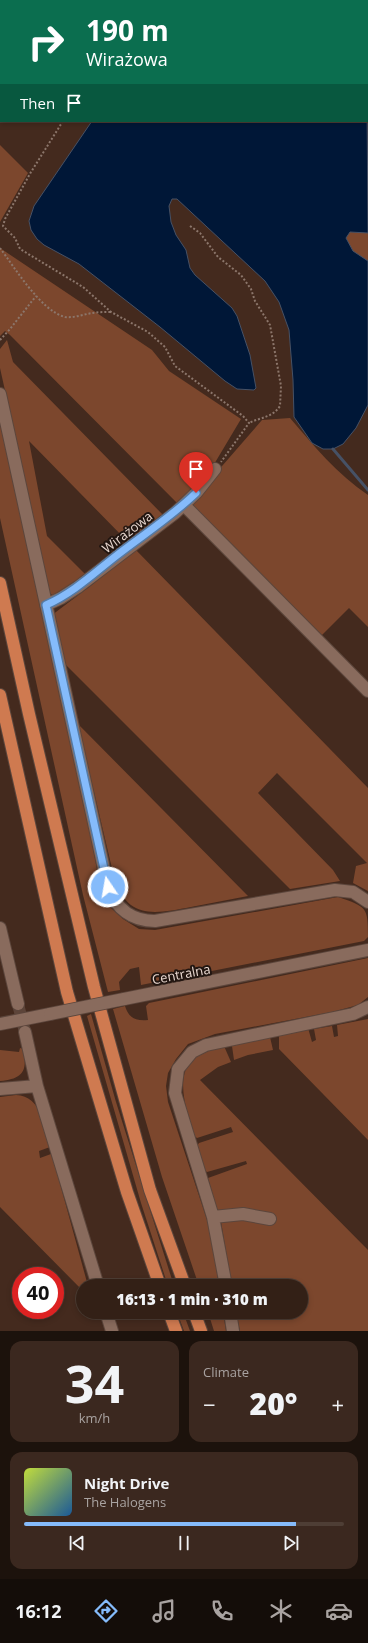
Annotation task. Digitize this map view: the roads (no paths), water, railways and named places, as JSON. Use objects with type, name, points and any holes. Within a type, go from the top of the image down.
[{"type":"highway","points":[[0,583],[94,987],[150,1190],[182,1279]]},
{"type":"highway","points":[[0,695],[67,992],[127,1192],[158,1279]]},
{"type":"highway","points":[[172,1319],[176,1331]]},
{"type":"highway","points":[[197,1319],[201,1331]]},
{"type":"street","points":[[0,394],[108,887],[116,904],[134,917],[155,921],[335,890],[353,892],[368,902]]},
{"type":"street","name":"Wirażowa","points":[[46,605],[61,598],[78,587],[184,505],[215,469]]},
{"type":"street","points":[[184,505],[368,691]]},
{"type":"street","points":[[0,928],[18,1004]]},
{"type":"street","name":"Centralna","points":[[0,1024],[368,950]]},
{"type":"street","points":[[225,1279],[213,1216],[175,1093],[176,1077],[184,1061],[192,1052],[206,1045],[353,1014],[368,1007]]},
{"type":"street","points":[[25,1032],[37,1086],[96,1279]]},
{"type":"street","points":[[0,1090],[37,1086]]},
{"type":"street","points":[[213,1216],[243,1214],[270,1219]]},
{"type":"street","points":[[108,1319],[112,1331]]},
{"type":"street","points":[[231,1319],[233,1331]]},
{"type":"water","points":[[91,122],[367,122],[368,233],[350,232],[346,238],[353,251],[368,261],[368,405],[356,428],[343,444],[333,449],[323,449],[312,443],[294,417],[289,330],[279,302],[265,281],[177,199],[172,199],[169,206],[171,222],[176,235],[186,250],[190,268],[195,275],[232,308],[237,316],[250,355],[256,388],[254,390],[237,389],[225,381],[160,327],[79,264],[44,245],[37,239],[31,230],[29,221],[34,206]]},
{"type":"waterway","points":[[333,449],[368,490]]},
{"type":"tunnel","points":[[18,1004],[25,1032]]}]
